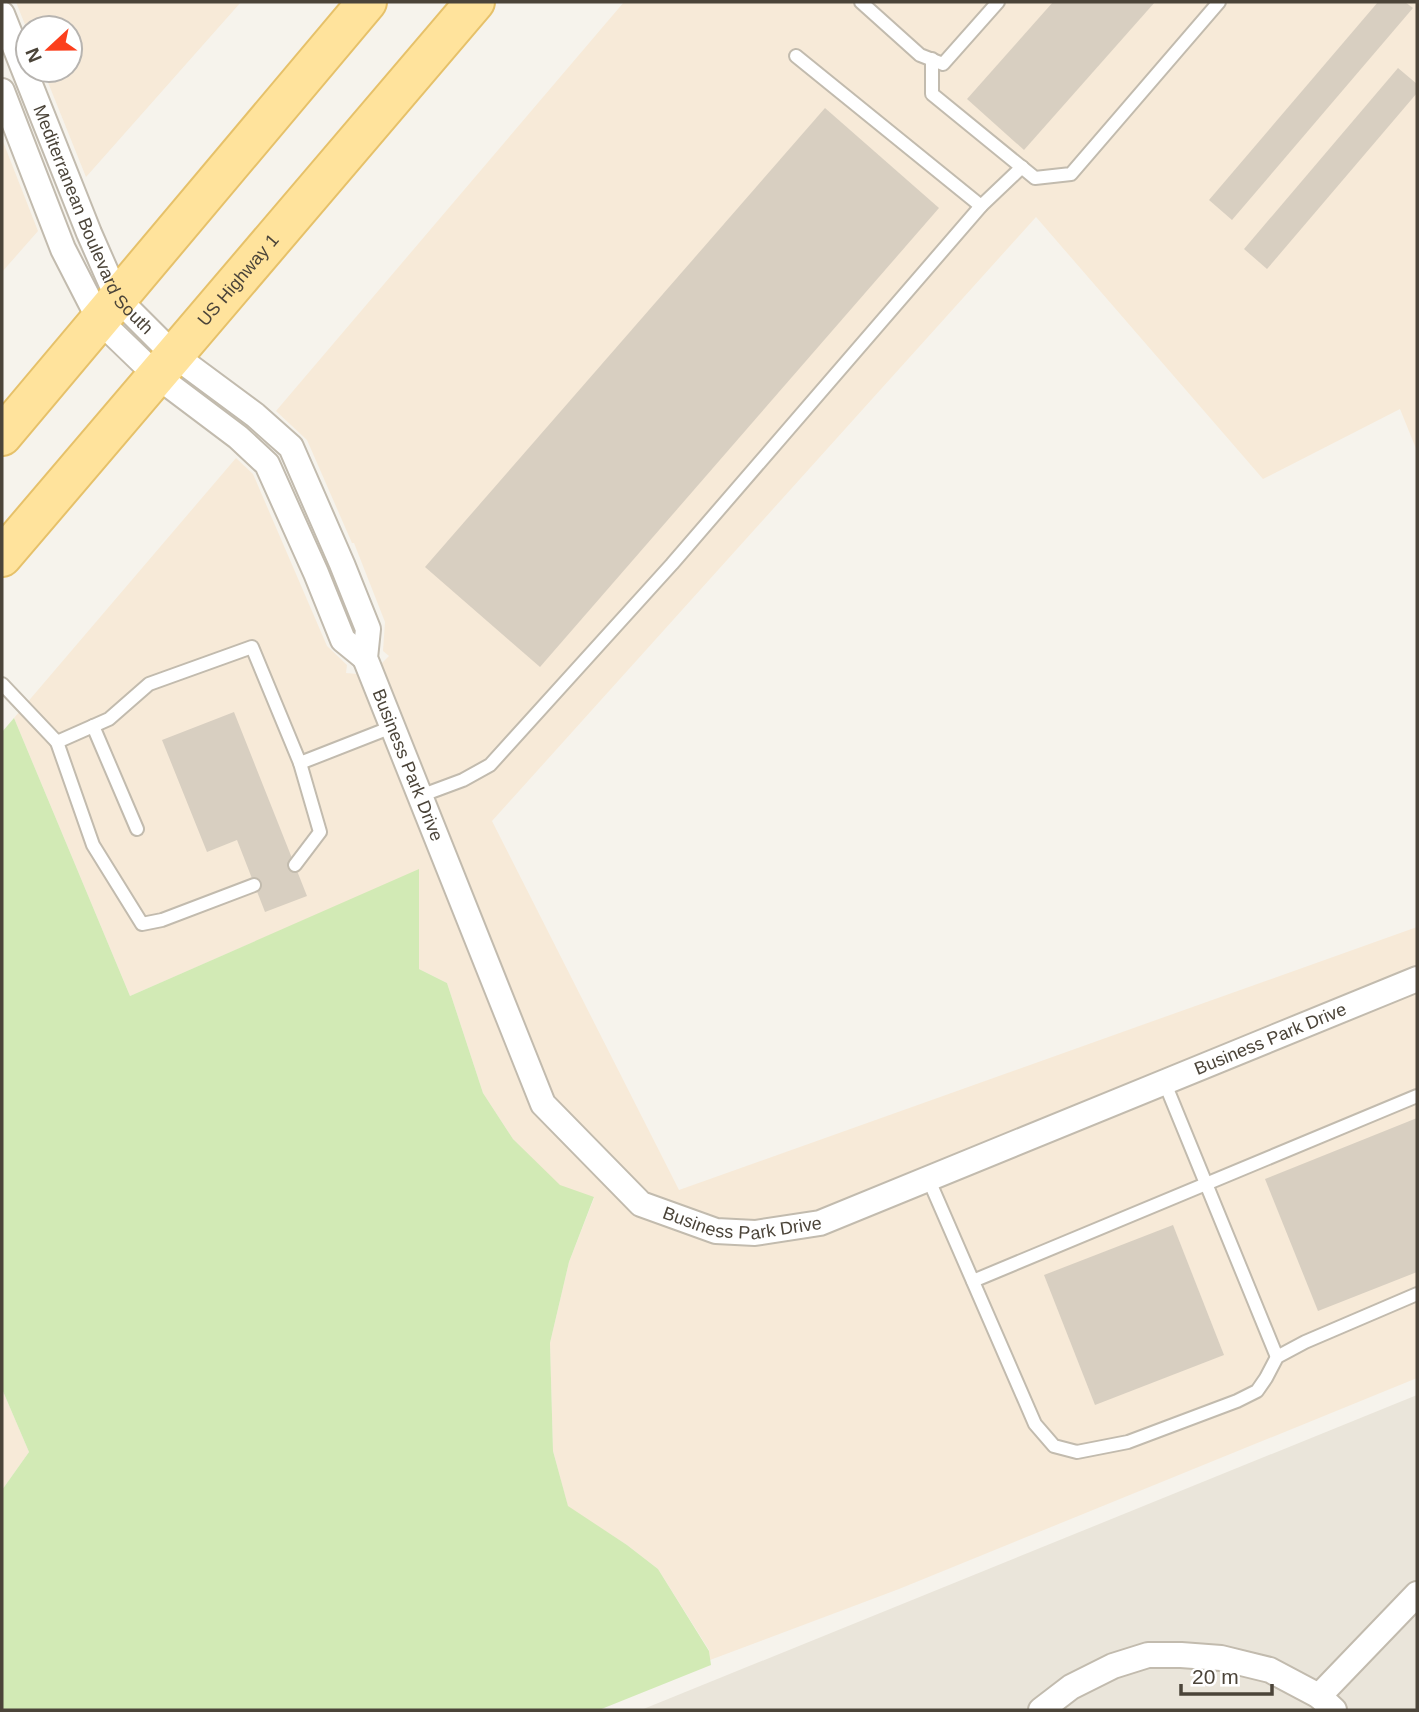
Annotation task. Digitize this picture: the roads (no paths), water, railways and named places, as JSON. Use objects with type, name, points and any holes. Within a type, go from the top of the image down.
[{"type":"main road","points":[[2,436],[367,2]]},
{"type":"main road","name":"US Highway 1","points":[[2,557],[475,2]]},
{"type":"street","name":"Mediterranean Boulevard South","points":[[5,29],[89,233],[109,310]]},
{"type":"street","name":"Mediterranean Boulevard South","points":[[2,91],[63,249],[109,310],[165,365]]},
{"type":"street","name":"Business Park Drive","points":[[165,365],[256,415],[290,447],[368,629],[365,658],[543,1104],[641,1204],[716,1231],[755,1233],[820,1223],[1417,979]]},
{"type":"street","name":"Business Park Drive","points":[[165,365],[267,464],[343,640],[365,658]]},
{"type":"street","points":[[316,573],[342,564]]},
{"type":"street","points":[[1041,1710],[1071,1686],[1113,1666],[1147,1656],[1221,1658],[1270,1670],[1326,1703],[1417,1594]]},
{"type":"lane","points":[[861,2],[920,55],[943,64],[998,2]]},
{"type":"lane","points":[[932,59],[932,94],[1035,178],[1071,174],[1219,2]]},
{"type":"lane","points":[[796,56],[981,206]]},
{"type":"lane","points":[[420,796],[463,780],[490,765],[672,564],[981,206],[1023,167]]},
{"type":"lane","points":[[57,742],[109,719],[149,684],[252,647],[300,763],[320,832],[295,865]]},
{"type":"lane","points":[[2,684],[57,742],[93,845],[142,924],[162,920],[254,885]]},
{"type":"lane","points":[[93,726],[137,829]]},
{"type":"lane","points":[[300,763],[392,727]]},
{"type":"lane","points":[[1164,1081],[1277,1357]]},
{"type":"lane","points":[[973,1281],[1417,1096]]},
{"type":"lane","points":[[928,1178],[1035,1424],[1054,1446],[1077,1452],[1128,1442],[1237,1401],[1257,1391],[1277,1357],[1417,1294]]}]
